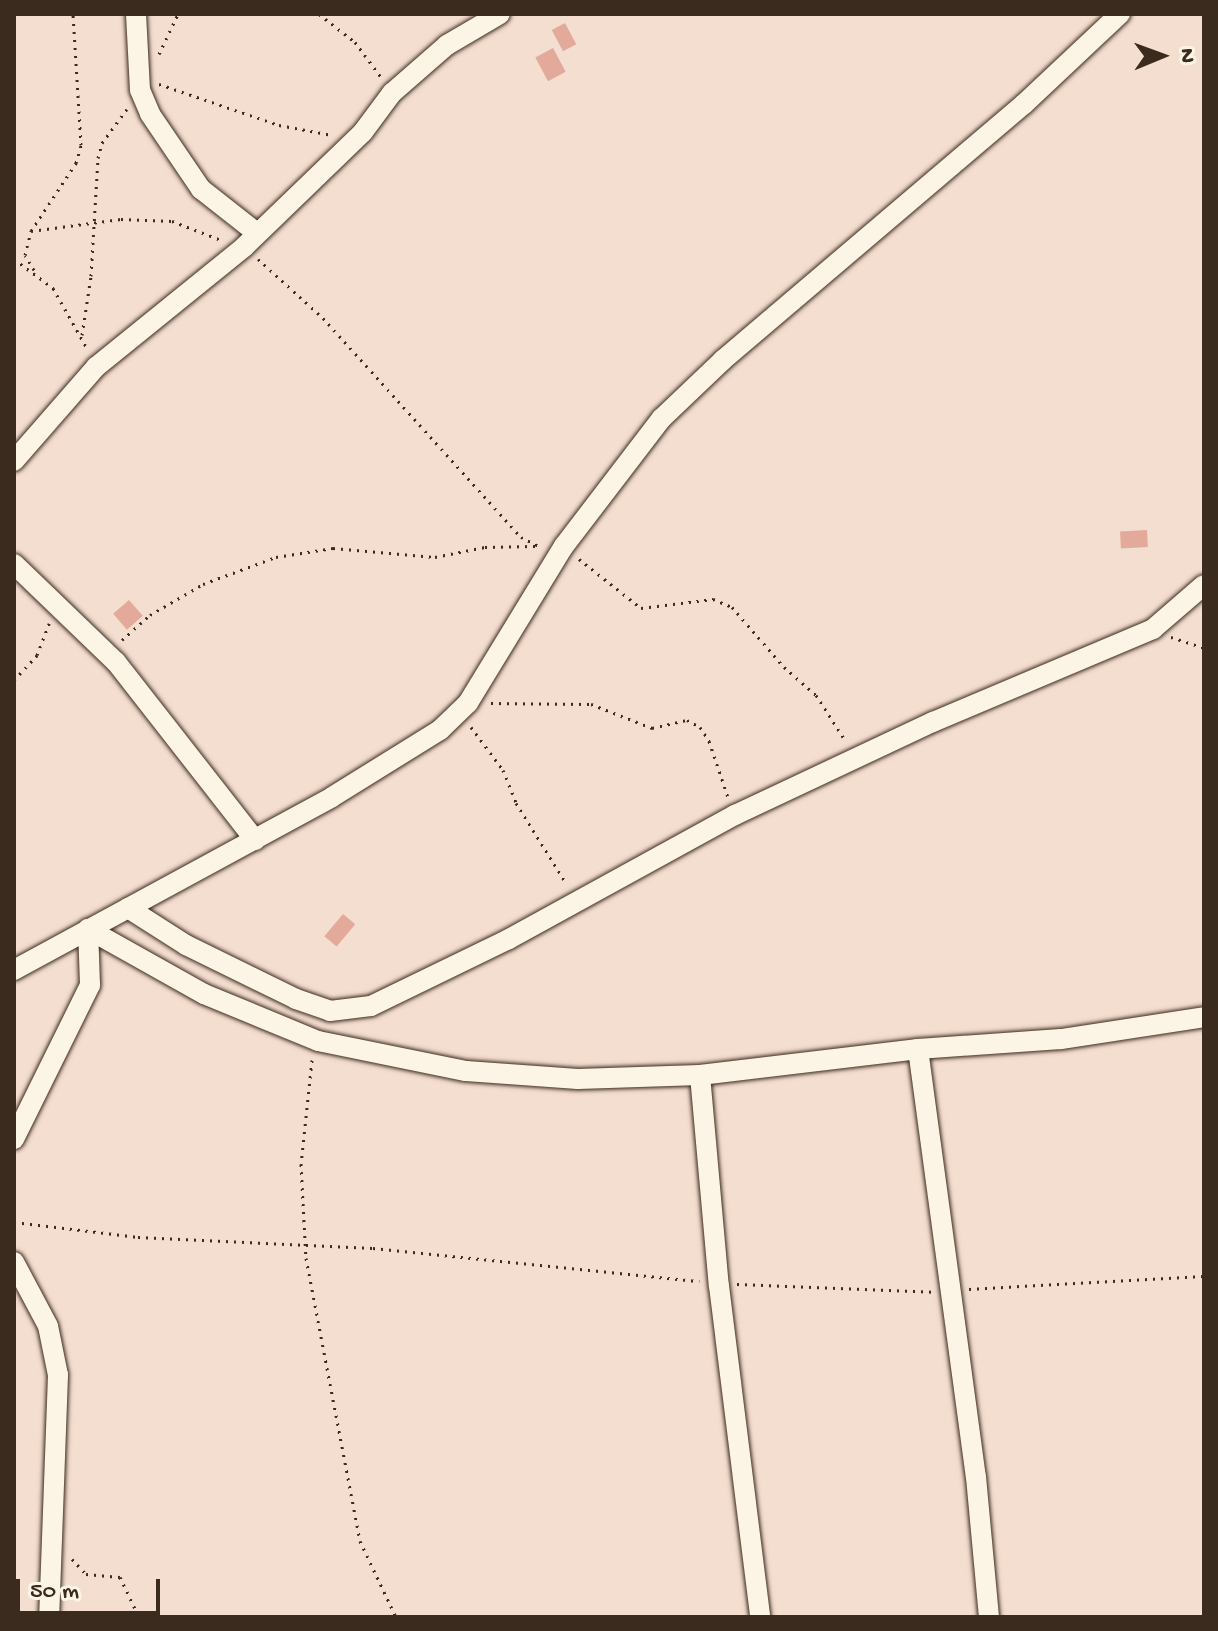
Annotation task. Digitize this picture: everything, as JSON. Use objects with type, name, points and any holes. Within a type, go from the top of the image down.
[{"type":"street","points":[[136,14],[143,84],[201,189],[250,240]]},
{"type":"street","points":[[14,461],[96,367],[250,240],[355,139],[392,93],[447,45],[500,14]]},
{"type":"street","points":[[14,970],[255,840],[440,730],[464,707],[561,551],[662,418],[723,360],[1024,104],[1120,14]]},
{"type":"street","points":[[14,564],[107,653],[255,840]]},
{"type":"street","points":[[128,908],[256,982],[330,1011],[371,1006],[413,987],[735,815],[856,758],[1153,629],[1204,585]]},
{"type":"street","points":[[88,929],[204,994],[318,1041],[466,1071],[578,1079],[700,1075],[918,1049],[1061,1039],[1204,1017]]},
{"type":"street","points":[[14,1139],[90,985],[88,929]]},
{"type":"street","points":[[918,1049],[951,1290],[989,1617]]},
{"type":"street","points":[[700,1075],[719,1286],[760,1617]]},
{"type":"street","points":[[14,1262],[48,1326],[58,1375],[49,1617]]},
{"type":"path","points":[[34,270],[25,255],[31,231],[76,163],[81,145],[73,14]]},
{"type":"path","points":[[319,14],[355,42],[392,93]]},
{"type":"path","points":[[82,335],[102,143],[143,84],[279,125],[355,139]]},
{"type":"path","points":[[31,231],[95,222],[172,221],[250,240],[521,537],[539,546],[561,551],[641,608],[713,599],[732,607],[784,667],[816,695],[856,758]]},
{"type":"path","points":[[14,259],[34,270],[53,288],[82,335],[96,367]]},
{"type":"path","points":[[107,653],[150,615],[203,584],[276,557],[333,548],[410,558],[539,546]]},
{"type":"path","points":[[14,680],[37,655],[56,604]]},
{"type":"path","points":[[1153,629],[1204,648]]},
{"type":"path","points":[[464,707],[591,704],[652,728],[687,720],[700,727],[709,741],[735,815]]},
{"type":"path","points":[[464,707],[503,770],[516,803],[576,901]]},
{"type":"path","points":[[318,1041],[305,1099],[301,1195],[304,1245],[360,1541],[396,1617]]},
{"type":"path","points":[[14,1222],[138,1237],[304,1245],[610,1270],[719,1286],[873,1293],[1204,1276]]},
{"type":"path","points":[[53,1533],[79,1570],[120,1577],[139,1617]]},
{"type":"building","points":[[565,23],[576,44],[563,51],[552,30]]},
{"type":"building","points":[[553,48],[566,72],[548,81],[535,57]]},
{"type":"building","points":[[1147,530],[1148,547],[1121,548],[1120,531]]},
{"type":"building","points":[[129,600],[143,616],[127,630],[113,614]]},
{"type":"building","points":[[343,914],[355,924],[337,946],[324,936]]}]
